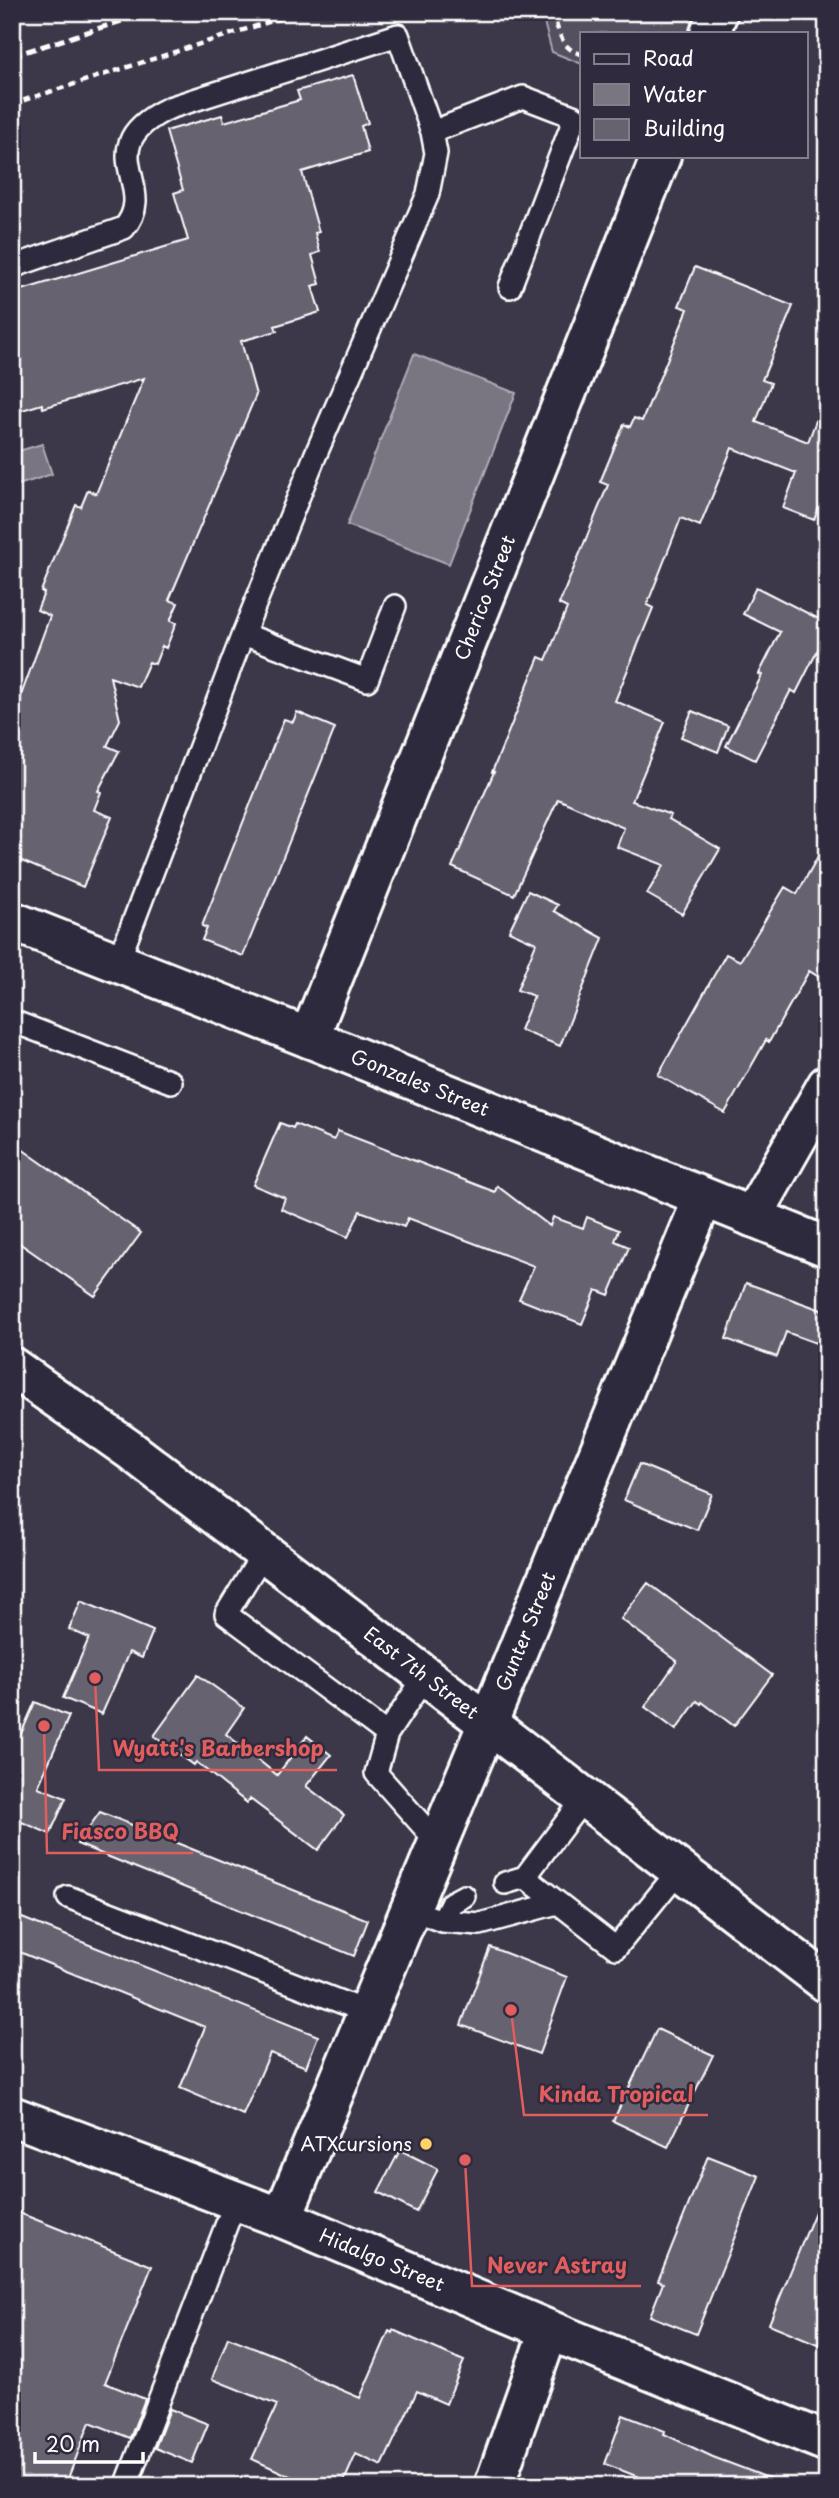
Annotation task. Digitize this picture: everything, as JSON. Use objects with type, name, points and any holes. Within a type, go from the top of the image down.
[{"type":"street","points":[[710,32],[718,12]]},
{"type":"street","name":"Cherico Street","points":[[309,1038],[660,158]]},
{"type":"street","name":"Gonzales Street","points":[[12,921],[827,1247]]},
{"type":"street","points":[[752,1217],[827,1085]]},
{"type":"street","name":"Gunter Street","points":[[282,2218],[367,2012],[426,1915],[438,1843],[703,1198]]},
{"type":"street","name":"East 7th Street","points":[[12,1367],[130,1450],[827,1983]]},
{"type":"street","name":"Hidalgo Street","points":[[12,2116],[282,2218],[827,2442]]},
{"type":"street","points":[[494,2486],[549,2330]]},
{"type":"lane","points":[[12,267],[124,228],[132,219],[135,205],[128,149],[134,132],[149,118],[194,100],[398,35],[432,132],[436,153],[428,194],[315,456],[243,634],[118,962]]},
{"type":"lane","points":[[432,132],[523,97],[575,117],[510,287]]},
{"type":"lane","points":[[243,634],[367,680],[395,606]]},
{"type":"lane","points":[[12,1021],[171,1082]]},
{"type":"lane","points":[[264,1552],[226,1614],[387,1734]]},
{"type":"lane","points":[[426,1675],[387,1734],[376,1773],[438,1843]]},
{"type":"lane","points":[[585,1797],[515,1880],[556,1903],[616,1948],[680,1869]]},
{"type":"lane","points":[[426,1915],[464,1896]]},
{"type":"lane","points":[[68,1897],[367,2012]]},
{"type":"lane","points":[[426,1915],[480,1924],[556,1903]]},
{"type":"lane","points":[[126,2486],[236,2200]]},
{"type":"path","points":[[12,104],[300,12]]},
{"type":"path","points":[[553,12],[565,45],[571,51],[580,53]]},
{"type":"shaded area","points":[[543,12],[696,12],[688,32],[580,32],[580,63],[552,52]]},
{"type":"water","points":[[414,354],[516,393],[449,564],[347,525]]},
{"type":"water","points":[[42,444],[52,474],[12,487],[12,453]]},
{"type":"building","points":[[353,75],[368,123],[361,126],[368,152],[302,172],[319,232],[315,233],[320,252],[312,255],[320,284],[312,286],[320,312],[275,326],[277,331],[241,341],[256,395],[169,600],[178,603],[170,621],[176,623],[166,648],[162,646],[155,664],[149,662],[138,687],[110,677],[120,720],[107,746],[119,751],[98,791],[101,792],[94,810],[112,817],[83,887],[12,857],[12,720],[50,616],[37,610],[44,593],[41,591],[76,505],[81,507],[88,490],[96,494],[144,378],[43,408],[42,404],[12,413],[12,293],[188,240],[174,193],[183,190],[166,131],[222,115],[224,122],[300,100],[297,91]]},
{"type":"building","points":[[695,267],[793,306],[762,380],[771,383],[756,422],[808,442],[824,399],[827,399],[827,488],[814,520],[783,508],[796,473],[732,448],[700,526],[681,518],[647,605],[653,608],[615,701],[665,722],[632,801],[671,815],[669,819],[720,849],[682,914],[647,894],[664,865],[617,847],[624,828],[558,799],[514,895],[452,867],[494,772],[539,657],[546,660],[567,608],[559,604],[608,485],[600,482],[624,424],[630,427],[634,418],[642,421],[688,309],[679,306]]},
{"type":"building","points":[[756,587],[827,623],[827,632],[796,693],[791,690],[755,760],[726,746],[762,675],[759,674],[780,632],[743,614]]},
{"type":"building","points":[[692,711],[728,726],[718,752],[681,737]]},
{"type":"building","points":[[297,712],[335,728],[243,956],[202,940],[207,928],[202,926],[284,719],[293,722]]},
{"type":"building","points":[[827,840],[827,982],[809,971],[725,1113],[658,1075],[726,954],[740,961],[785,887],[797,894]]},
{"type":"building","points":[[528,891],[558,905],[554,911],[603,938],[560,1046],[520,1030],[534,996],[517,990],[536,943],[509,931]]},
{"type":"building","points":[[280,1123],[293,1128],[295,1124],[334,1140],[338,1131],[495,1192],[497,1186],[550,1226],[553,1217],[583,1228],[587,1217],[619,1230],[615,1241],[629,1247],[609,1295],[596,1290],[582,1324],[519,1299],[534,1266],[408,1218],[404,1227],[360,1211],[348,1237],[281,1209],[285,1198],[253,1185]]},
{"type":"building","points":[[12,1142],[141,1233],[95,1296],[12,1238]]},
{"type":"building","points":[[746,1283],[827,1312],[827,1347],[786,1332],[777,1357],[726,1339]]},
{"type":"building","points":[[639,1464],[712,1494],[697,1530],[624,1500]]},
{"type":"building","points":[[648,1583],[772,1675],[734,1726],[702,1702],[701,1704],[697,1701],[676,1730],[645,1707],[677,1661],[621,1619]]},
{"type":"building","points":[[81,1601],[153,1631],[142,1658],[129,1652],[102,1714],[63,1698],[89,1638],[69,1629]]},
{"type":"building","points":[[198,1675],[244,1708],[226,1734],[277,1775],[307,1736],[331,1755],[306,1786],[344,1815],[318,1850],[250,1799],[247,1803],[196,1762],[194,1765],[154,1736]]},
{"type":"building","points":[[35,1702],[69,1716],[38,1787],[66,1798],[50,1834],[22,1822],[12,1845],[12,1754]]},
{"type":"building","points":[[100,1812],[368,1920],[354,1956],[77,1844]]},
{"type":"building","points":[[12,1914],[318,2036],[306,2067],[270,2053],[243,2115],[180,2088],[205,2027],[12,1949]]},
{"type":"building","points":[[490,1947],[567,1977],[539,2054],[461,2025]]},
{"type":"building","points":[[657,2029],[713,2055],[668,2147],[613,2121]]},
{"type":"building","points":[[400,2150],[438,2169],[416,2212],[378,2192]]},
{"type":"building","points":[[708,2156],[759,2176],[696,2334],[650,2316],[663,2283],[658,2281]]},
{"type":"building","points":[[827,2185],[827,2348],[769,2324]]},
{"type":"building","points":[[12,2210],[152,2266],[105,2383],[145,2399],[130,2438],[90,2422],[65,2486],[12,2486]]},
{"type":"building","points":[[393,2330],[464,2361],[446,2404],[417,2391],[382,2466],[356,2454],[342,2486],[312,2486],[252,2459],[277,2405],[212,2379],[228,2337],[281,2358],[318,2380],[360,2398],[389,2331],[392,2333]]},
{"type":"building","points":[[170,2409],[208,2424],[192,2463],[155,2448]]},
{"type":"building","points":[[623,2415],[665,2431],[664,2434],[713,2457],[782,2483],[781,2486],[662,2486],[605,2464]]},
{"type":"railway","points":[[12,56],[150,12]]},
{"type":"place","name":"Wyatt's Barbershop","points":[[95,1678]]},
{"type":"place","name":"Fiasco BBQ","points":[[44,1726]]},
{"type":"place","name":"Kinda Tropical","points":[[511,2010]]},
{"type":"place","name":"ATXcursions","points":[[426,2144]]},
{"type":"place","name":"Never Astray","points":[[465,2160]]}]
